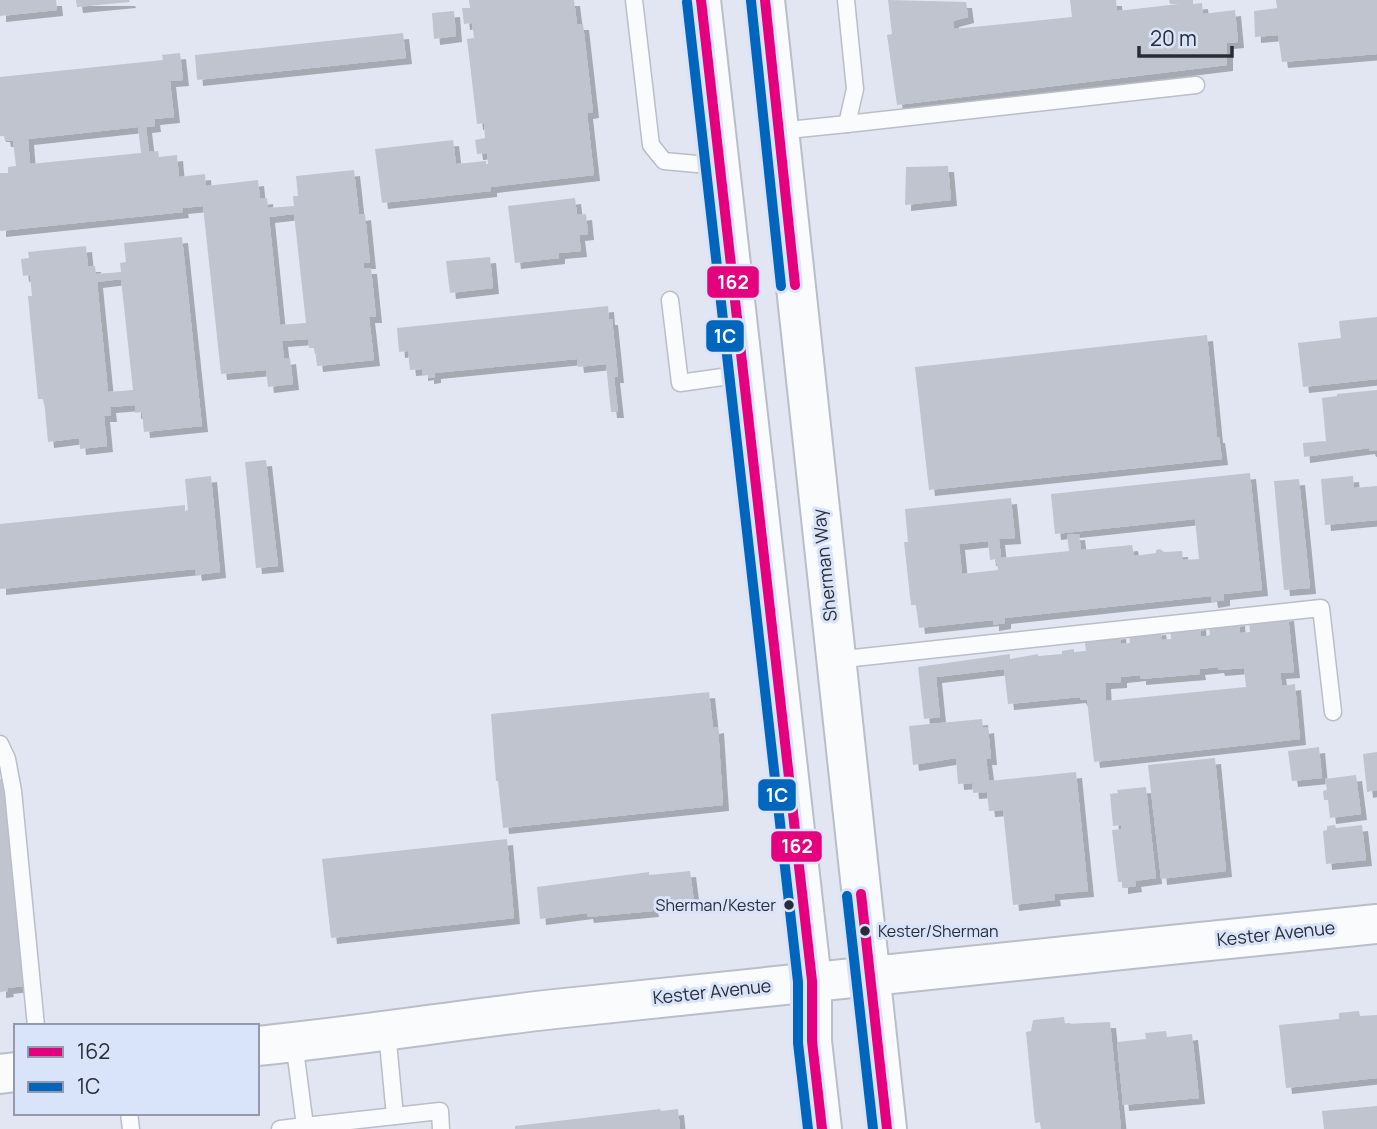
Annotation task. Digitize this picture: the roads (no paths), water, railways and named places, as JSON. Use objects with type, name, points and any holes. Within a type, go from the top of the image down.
[{"type":"main road","points":[[701,0],[812,981],[812,1041],[822,1129]]},
{"type":"main road","name":"Sherman Way","points":[[765,0],[887,1129]]},
{"type":"main road","name":"Kester Avenue","points":[[259,1046],[387,1032],[512,1014],[812,981],[1377,923]]},
{"type":"lane","points":[[634,0],[651,145],[664,161],[719,166]]},
{"type":"lane","points":[[846,0],[855,89],[847,124]]},
{"type":"lane","points":[[778,131],[1196,85]]},
{"type":"lane","points":[[670,300],[680,383],[745,374]]},
{"type":"lane","points":[[835,660],[1321,608],[1333,712]]},
{"type":"lane","points":[[0,744],[7,760],[13,791],[36,1024]]},
{"type":"lane","points":[[387,1032],[395,1116]]},
{"type":"lane","points":[[294,1042],[305,1126]]},
{"type":"lane","points":[[280,1129],[440,1111],[441,1129]]},
{"type":"place","name":"Sherman/Kester","points":[[789,905]]},
{"type":"place","name":"Kester/Sherman","points":[[865,931]]}]
